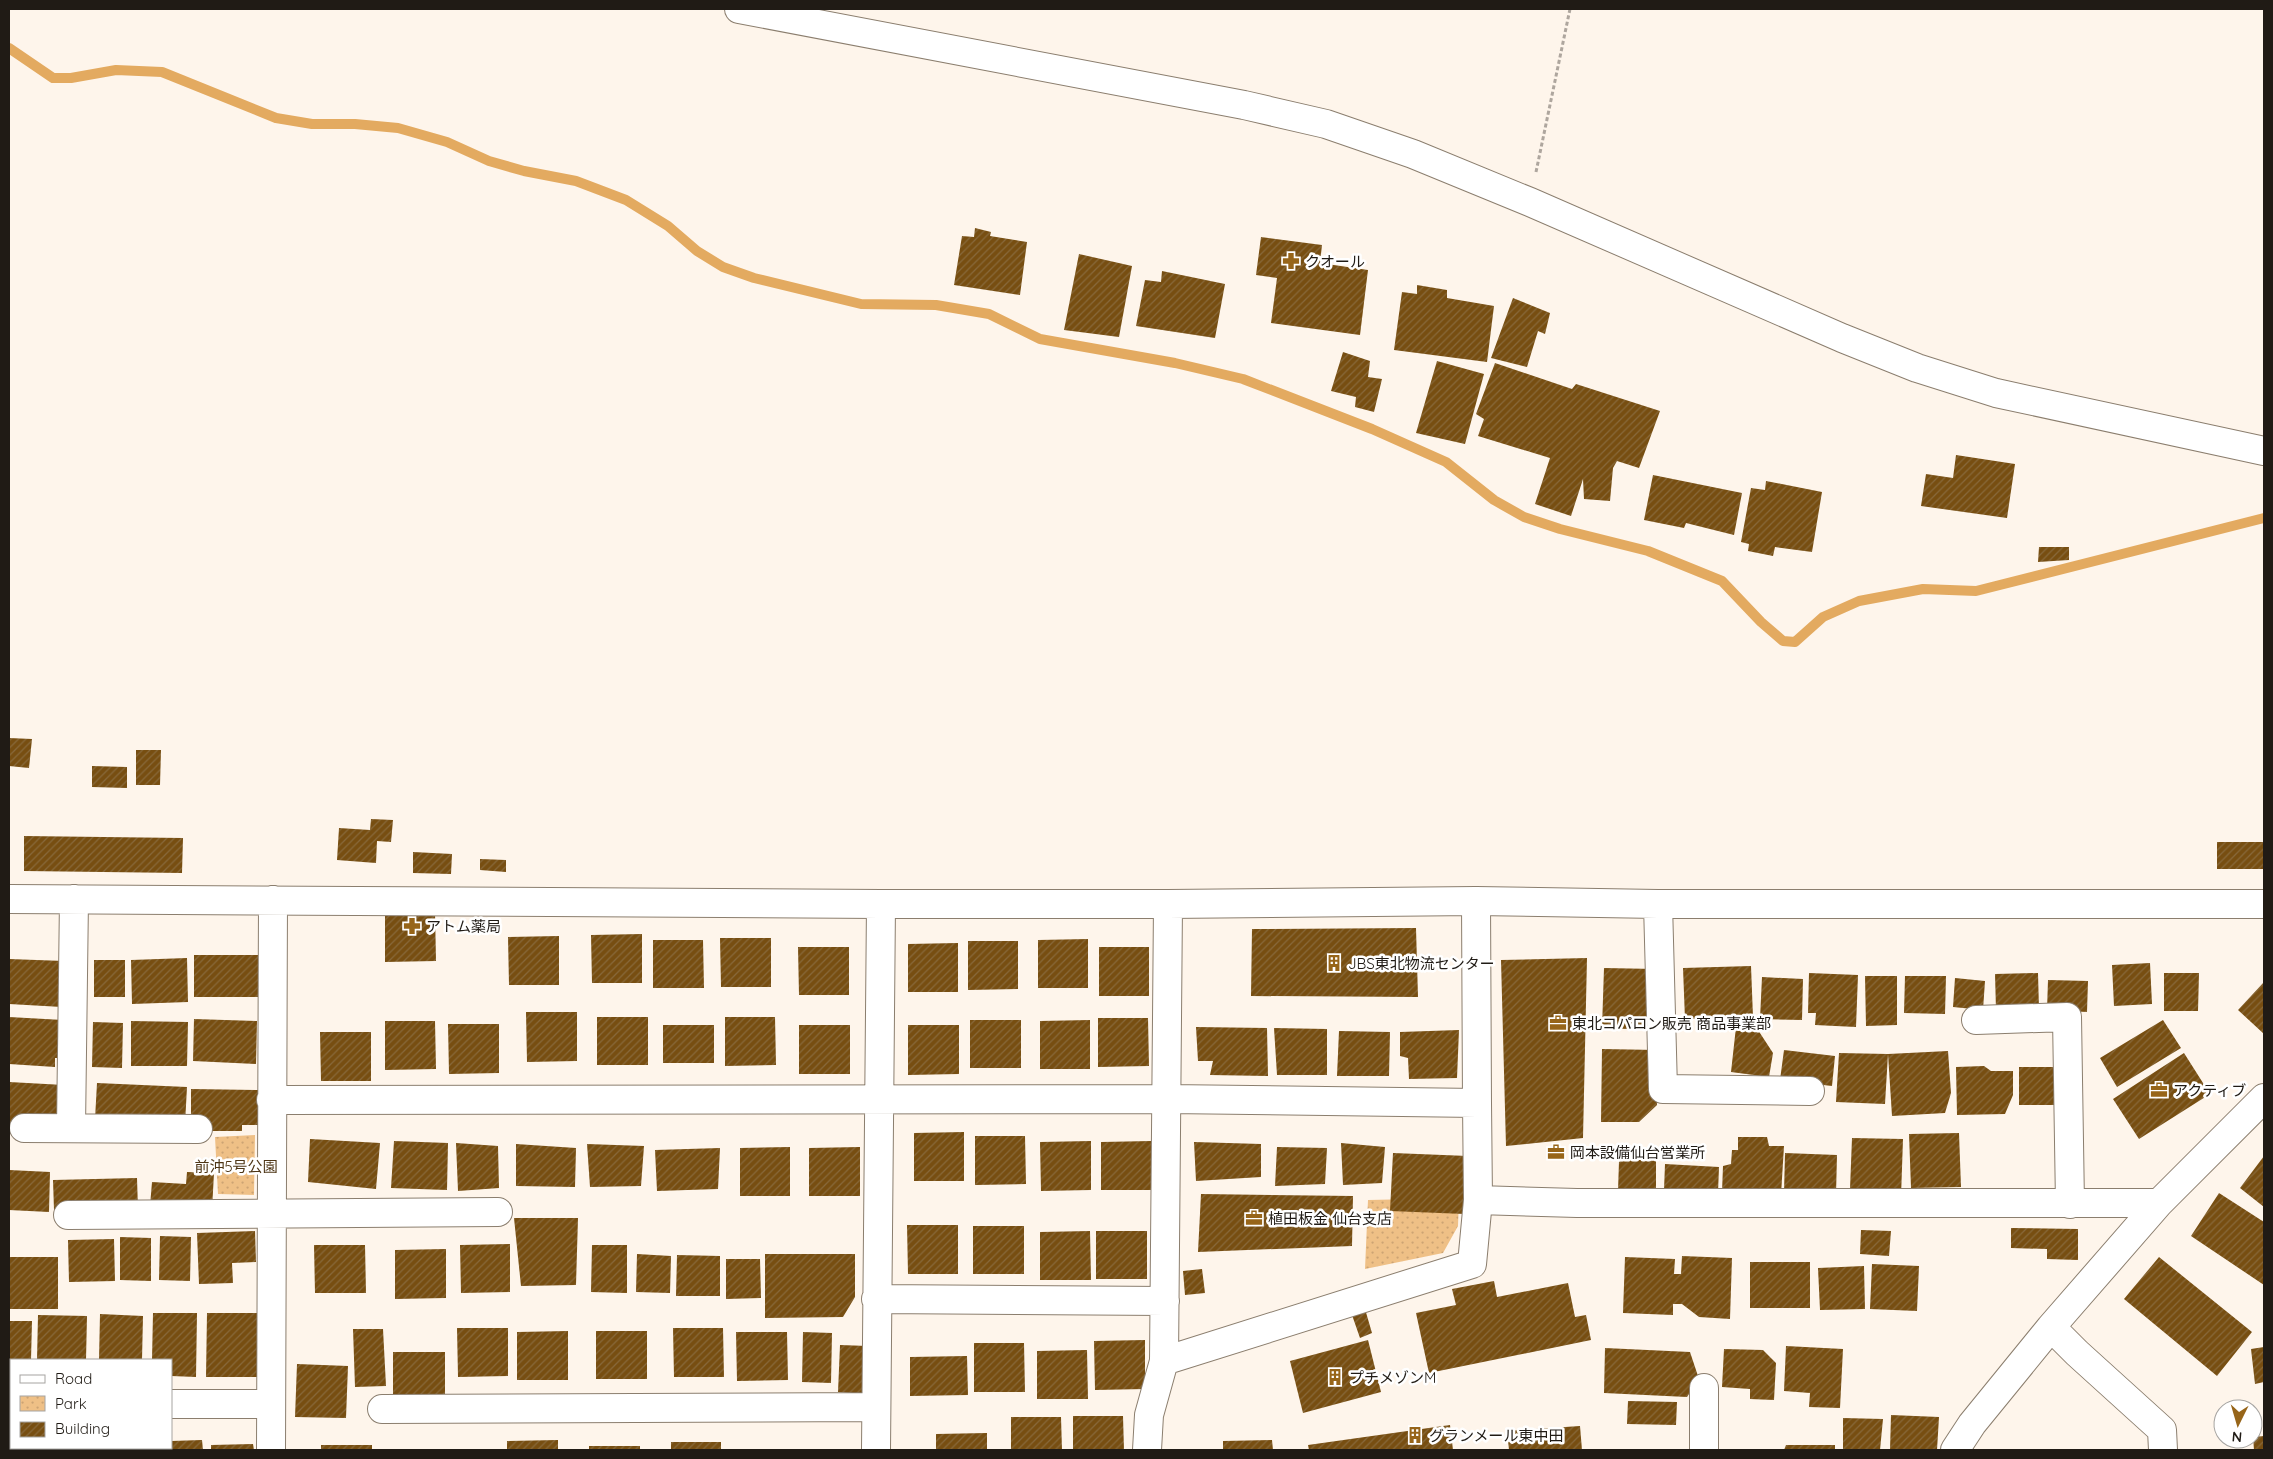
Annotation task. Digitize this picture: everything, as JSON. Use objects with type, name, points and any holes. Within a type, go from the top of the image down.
[{"type":"street","points":[[739,9],[1244,105],[1326,124],[1413,154],[1530,202],[1842,338],[1917,368],[1996,393],[2264,450]]},
{"type":"street","points":[[9,899],[880,904],[1476,901],[1658,904],[2264,904]]},
{"type":"street","points":[[71,1128],[74,899]]},
{"type":"street","points":[[271,1450],[273,900]]},
{"type":"street","points":[[1164,1361],[1472,1264],[1478,1200],[1476,901]]},
{"type":"street","points":[[876,1450],[880,904]]},
{"type":"street","points":[[1147,1450],[1149,1415],[1164,1361],[1168,1099],[1168,904]]},
{"type":"street","points":[[1658,904],[1663,1089],[1810,1091]]},
{"type":"street","points":[[1976,1020],[2067,1018],[2070,1204]]},
{"type":"street","points":[[1955,1450],[1972,1424],[2051,1327],[2159,1203],[2264,1098]]},
{"type":"street","points":[[271,1100],[1168,1099],[1477,1103]]},
{"type":"street","points":[[24,1128],[198,1129]]},
{"type":"street","points":[[1478,1200],[1597,1203],[2159,1203]]},
{"type":"street","points":[[68,1215],[498,1212]]},
{"type":"street","points":[[876,1299],[1165,1301]]},
{"type":"street","points":[[2051,1327],[2162,1430],[2163,1450]]},
{"type":"street","points":[[1704,1388],[1704,1450]]},
{"type":"street","points":[[172,1404],[271,1404]]},
{"type":"street","points":[[382,1409],[875,1407]]},
{"type":"path","points":[[1530,202],[1570,9]]},
{"type":"green space","name":"前沖5号公園","points":[[255,1135],[254,1195],[218,1194],[215,1137]]},
{"type":"green space","points":[[1459,1198],[1458,1226],[1443,1253],[1365,1269],[1368,1200]]},
{"type":"building","points":[[975,228],[991,232],[990,236],[1027,242],[1020,295],[954,285],[962,236],[974,237]]},
{"type":"building","points":[[1261,237],[1322,245],[1320,263],[1368,270],[1360,335],[1271,323],[1277,278],[1256,275]]},
{"type":"building","points":[[1079,254],[1132,266],[1119,337],[1064,330]]},
{"type":"building","points":[[1162,271],[1225,284],[1215,338],[1136,326],[1145,280],[1161,282]]},
{"type":"building","points":[[1417,285],[1447,290],[1447,298],[1494,306],[1487,362],[1394,350],[1402,292],[1417,294]]},
{"type":"building","points":[[1513,298],[1550,313],[1545,334],[1538,331],[1527,367],[1491,358]]},
{"type":"building","points":[[1343,352],[1370,361],[1368,377],[1382,379],[1374,412],[1355,407],[1356,397],[1331,391]]},
{"type":"building","points":[[1437,361],[1484,374],[1465,444],[1416,433]]},
{"type":"building","points":[[1495,363],[1572,389],[1576,384],[1660,411],[1639,468],[1617,461],[1613,468],[1610,501],[1584,499],[1583,479],[1571,516],[1535,504],[1550,458],[1478,436],[1484,419],[1476,414]]},
{"type":"building","points":[[1956,455],[2015,464],[2007,518],[1921,506],[1926,474],[1953,478]]},
{"type":"building","points":[[1653,475],[1742,493],[1734,535],[1686,523],[1684,528],[1644,520]]},
{"type":"building","points":[[1766,481],[1822,492],[1812,552],[1775,547],[1773,556],[1748,551],[1749,544],[1741,542],[1751,488],[1765,490]]},
{"type":"building","points":[[2039,547],[2069,547],[2069,560],[2038,562]]},
{"type":"building","points":[[9,738],[32,739],[29,768],[9,766]]},
{"type":"building","points":[[136,750],[161,750],[160,785],[136,785]]},
{"type":"building","points":[[92,766],[127,767],[127,788],[92,787]]},
{"type":"building","points":[[371,819],[393,820],[391,842],[377,841],[376,863],[337,860],[339,828],[370,830]]},
{"type":"building","points":[[24,836],[183,838],[182,873],[24,871]]},
{"type":"building","points":[[2217,842],[2264,842],[2264,869],[2217,869]]},
{"type":"building","points":[[413,852],[452,854],[451,874],[413,873]]},
{"type":"building","points":[[480,859],[506,860],[506,872],[480,870]]},
{"type":"building","points":[[385,912],[435,912],[436,961],[385,962]]},
{"type":"building","name":"JBS東北物流センター","points":[[1416,928],[1418,997],[1251,996],[1252,929]]},
{"type":"building","points":[[642,934],[642,983],[592,983],[591,935]]},
{"type":"building","points":[[559,936],[559,985],[509,985],[508,937]]},
{"type":"building","points":[[720,938],[771,938],[771,987],[721,987]]},
{"type":"building","points":[[1088,939],[1088,988],[1038,988],[1038,940]]},
{"type":"building","points":[[653,940],[703,940],[704,988],[653,988]]},
{"type":"building","points":[[968,941],[1018,941],[1018,989],[968,990]]},
{"type":"building","points":[[958,943],[958,992],[908,992],[908,944]]},
{"type":"building","points":[[798,947],[849,947],[849,995],[799,995]]},
{"type":"building","points":[[1099,947],[1149,947],[1149,996],[1099,996]]},
{"type":"building","points":[[194,955],[258,955],[258,997],[194,997]]},
{"type":"building","points":[[187,958],[188,1002],[132,1004],[131,960]]},
{"type":"building","points":[[1587,958],[1583,1138],[1506,1146],[1501,960]]},
{"type":"building","points":[[9,959],[64,961],[62,1007],[9,1004]]},
{"type":"building","points":[[94,960],[125,960],[125,997],[94,997]]},
{"type":"building","points":[[2150,963],[2152,1004],[2114,1006],[2112,965]]},
{"type":"building","points":[[1751,966],[1753,1017],[1685,1019],[1683,968]]},
{"type":"building","points":[[1604,968],[1656,969],[1654,1030],[1602,1028]]},
{"type":"building","points":[[1809,973],[1858,975],[1856,1027],[1815,1025],[1816,1013],[1808,1013]]},
{"type":"building","points":[[2038,973],[2039,1009],[1996,1010],[1995,974]]},
{"type":"building","points":[[2164,973],[2199,973],[2198,1011],[2164,1011]]},
{"type":"building","points":[[1865,976],[1897,976],[1897,1025],[1866,1026]]},
{"type":"building","points":[[1905,976],[1946,976],[1945,1014],[1904,1013]]},
{"type":"building","points":[[1762,977],[1803,979],[1802,1020],[1760,1019]]},
{"type":"building","points":[[1955,978],[1985,981],[1983,1010],[1953,1007]]},
{"type":"building","points":[[2048,980],[2088,981],[2087,1012],[2047,1010]]},
{"type":"building","points":[[2264,982],[2264,1034],[2238,1010]]},
{"type":"building","points":[[526,1012],[577,1012],[577,1061],[527,1062]]},
{"type":"building","points":[[9,1017],[63,1020],[62,1058],[55,1058],[55,1067],[9,1064]]},
{"type":"building","points":[[597,1017],[648,1017],[648,1065],[597,1065]]},
{"type":"building","points":[[725,1017],[775,1017],[776,1065],[725,1066]]},
{"type":"building","points":[[1098,1018],[1148,1018],[1149,1066],[1098,1067]]},
{"type":"building","points":[[194,1019],[257,1021],[256,1064],[193,1061]]},
{"type":"building","points":[[970,1020],[1021,1020],[1021,1068],[970,1068]]},
{"type":"building","points":[[1090,1020],[1090,1069],[1040,1069],[1040,1021]]},
{"type":"building","points":[[2163,1020],[2181,1048],[2117,1087],[2100,1058]]},
{"type":"building","points":[[131,1021],[188,1022],[187,1066],[131,1066]]},
{"type":"building","points":[[385,1021],[435,1021],[436,1069],[385,1070]]},
{"type":"building","points":[[93,1022],[123,1023],[122,1068],[92,1067]]},
{"type":"building","points":[[448,1024],[499,1024],[499,1073],[449,1074]]},
{"type":"building","points":[[663,1025],[714,1025],[714,1063],[663,1063]]},
{"type":"building","points":[[799,1025],[850,1025],[850,1074],[799,1074]]},
{"type":"building","points":[[908,1025],[959,1025],[959,1074],[908,1075]]},
{"type":"building","points":[[1196,1027],[1267,1028],[1268,1076],[1210,1075],[1213,1061],[1198,1061]]},
{"type":"building","points":[[1736,1027],[1758,1030],[1773,1053],[1769,1077],[1731,1072]]},
{"type":"building","points":[[1274,1028],[1327,1029],[1327,1075],[1277,1075]]},
{"type":"building","points":[[1459,1030],[1457,1078],[1409,1079],[1408,1058],[1400,1056],[1400,1032]]},
{"type":"building","points":[[1339,1031],[1390,1032],[1389,1076],[1337,1076]]},
{"type":"building","points":[[320,1032],[371,1032],[371,1081],[321,1081]]},
{"type":"building","points":[[1602,1049],[1657,1050],[1657,1105],[1639,1122],[1601,1122]]},
{"type":"building","points":[[1784,1050],[1835,1056],[1832,1086],[1780,1080]]},
{"type":"building","points":[[1948,1051],[1951,1093],[1945,1113],[1892,1116],[1888,1054]]},
{"type":"building","points":[[1839,1053],[1888,1054],[1885,1104],[1836,1102]]},
{"type":"building","points":[[2184,1053],[2210,1094],[2139,1139],[2113,1099]]},
{"type":"building","points":[[1984,1066],[1991,1071],[2013,1071],[2013,1095],[2005,1114],[1957,1115],[1956,1067]]},
{"type":"building","points":[[2019,1067],[2063,1067],[2063,1105],[2019,1105]]},
{"type":"building","points":[[9,1082],[64,1085],[62,1124],[9,1122]]},
{"type":"building","points":[[97,1083],[187,1087],[185,1124],[95,1119]]},
{"type":"building","points":[[191,1089],[262,1090],[262,1125],[242,1125],[242,1131],[206,1131],[191,1121]]},
{"type":"building","points":[[964,1132],[964,1181],[914,1181],[914,1133]]},
{"type":"building","points":[[1959,1133],[1961,1187],[1911,1188],[1909,1134]]},
{"type":"building","points":[[975,1136],[1025,1136],[1026,1184],[975,1185]]},
{"type":"building","points":[[1738,1137],[1767,1137],[1769,1146],[1784,1146],[1781,1195],[1722,1192],[1723,1166],[1731,1164],[1732,1150],[1738,1150]]},
{"type":"building","points":[[1852,1138],[1903,1139],[1901,1197],[1871,1190],[1850,1189]]},
{"type":"building","points":[[310,1139],[380,1143],[376,1189],[308,1182]]},
{"type":"building","points":[[394,1141],[448,1143],[447,1190],[391,1188]]},
{"type":"building","points":[[1091,1141],[1091,1190],[1041,1191],[1040,1142]]},
{"type":"building","points":[[1151,1141],[1151,1190],[1101,1190],[1101,1142]]},
{"type":"building","points":[[1194,1142],[1261,1144],[1261,1177],[1196,1181]]},
{"type":"building","points":[[456,1143],[498,1146],[499,1188],[458,1191]]},
{"type":"building","points":[[1341,1143],[1385,1147],[1382,1183],[1343,1185]]},
{"type":"building","points":[[516,1144],[576,1148],[575,1187],[516,1186]]},
{"type":"building","points":[[587,1144],[644,1146],[641,1186],[590,1187]]},
{"type":"building","points":[[790,1147],[790,1196],[740,1196],[740,1148]]},
{"type":"building","points":[[860,1147],[860,1196],[809,1196],[809,1148]]},
{"type":"building","points":[[1277,1147],[1327,1148],[1325,1184],[1275,1186]]},
{"type":"building","points":[[720,1148],[718,1189],[657,1191],[655,1150]]},
{"type":"building","points":[[1393,1153],[1468,1156],[1465,1214],[1390,1211]]},
{"type":"building","points":[[1785,1153],[1837,1155],[1836,1195],[1784,1193]]},
{"type":"building","points":[[1627,1154],[1656,1155],[1656,1192],[1618,1191],[1619,1161]]},
{"type":"building","points":[[2264,1156],[2264,1207],[2240,1188]]},
{"type":"building","points":[[1665,1164],[1719,1167],[1718,1193],[1664,1190]]},
{"type":"building","points":[[9,1170],[50,1172],[49,1212],[9,1210]]},
{"type":"building","points":[[187,1172],[214,1173],[212,1210],[150,1206],[152,1182],[186,1184]]},
{"type":"building","points":[[137,1178],[138,1209],[54,1210],[53,1180]]},
{"type":"building","points":[[2219,1193],[2264,1222],[2264,1285],[2191,1236]]},
{"type":"building","points":[[1201,1194],[1353,1196],[1352,1246],[1198,1252]]},
{"type":"building","points":[[514,1218],[578,1218],[576,1285],[521,1286]]},
{"type":"building","points":[[907,1225],[958,1225],[958,1274],[908,1274]]},
{"type":"building","points":[[973,1226],[1024,1226],[1024,1274],[973,1274]]},
{"type":"building","points":[[2011,1228],[2078,1229],[2078,1260],[2047,1259],[2047,1249],[2011,1248]]},
{"type":"building","points":[[1861,1230],[1891,1231],[1889,1256],[1860,1254]]},
{"type":"building","points":[[255,1231],[256,1262],[232,1263],[233,1283],[199,1284],[197,1233]]},
{"type":"building","points":[[1090,1231],[1091,1280],[1040,1280],[1040,1232]]},
{"type":"building","points":[[1096,1231],[1147,1231],[1147,1279],[1096,1279]]},
{"type":"building","points":[[160,1236],[191,1237],[190,1281],[159,1280]]},
{"type":"building","points":[[120,1237],[151,1238],[151,1281],[120,1280]]},
{"type":"building","points":[[114,1239],[115,1281],[69,1282],[68,1240]]},
{"type":"building","points":[[510,1244],[510,1292],[461,1293],[460,1245]]},
{"type":"building","points":[[314,1245],[365,1245],[366,1293],[315,1293]]},
{"type":"building","points":[[592,1245],[627,1245],[627,1293],[591,1292]]},
{"type":"building","points":[[446,1249],[446,1298],[395,1299],[395,1250]]},
{"type":"building","points":[[637,1254],[671,1256],[670,1293],[636,1292]]},
{"type":"building","points":[[765,1254],[855,1254],[855,1297],[843,1317],[765,1318]]},
{"type":"building","points":[[677,1255],[720,1256],[720,1296],[676,1296]]},
{"type":"building","points":[[1682,1256],[1732,1258],[1730,1319],[1699,1317],[1682,1304],[1673,1304],[1673,1315],[1623,1313],[1625,1257],[1675,1259],[1674,1274],[1681,1274]]},
{"type":"building","points":[[9,1257],[58,1257],[58,1309],[9,1309]]},
{"type":"building","points":[[2159,1257],[2252,1332],[2217,1376],[2124,1299]]},
{"type":"building","points":[[726,1259],[760,1259],[761,1298],[726,1299]]},
{"type":"building","points":[[1750,1262],[1810,1262],[1810,1308],[1750,1308]]},
{"type":"building","points":[[1872,1264],[1919,1266],[1917,1311],[1870,1309]]},
{"type":"building","points":[[1864,1266],[1865,1309],[1820,1310],[1818,1268]]},
{"type":"building","points":[[1202,1269],[1205,1293],[1185,1295],[1183,1271]]},
{"type":"building","points":[[1494,1281],[1497,1297],[1568,1283],[1575,1317],[1586,1315],[1591,1340],[1429,1373],[1416,1313],[1456,1305],[1452,1289]]},
{"type":"building","points":[[1365,1309],[1372,1333],[1360,1338],[1352,1315]]},
{"type":"building","points":[[153,1313],[197,1313],[196,1377],[172,1376],[172,1359],[152,1359]]},
{"type":"building","points":[[207,1313],[259,1313],[258,1377],[206,1377]]},
{"type":"building","points":[[100,1314],[143,1316],[142,1359],[99,1359]]},
{"type":"building","points":[[38,1315],[87,1316],[86,1359],[37,1359]]},
{"type":"building","points":[[9,1321],[32,1321],[31,1359],[10,1359],[9,1386]]},
{"type":"building","points":[[457,1328],[508,1328],[508,1376],[458,1377]]},
{"type":"building","points":[[673,1328],[723,1328],[724,1377],[674,1377]]},
{"type":"building","points":[[353,1329],[383,1329],[386,1386],[355,1387]]},
{"type":"building","points":[[568,1331],[568,1380],[517,1380],[517,1332]]},
{"type":"building","points":[[596,1331],[647,1331],[647,1379],[596,1379]]},
{"type":"building","points":[[736,1332],[787,1332],[788,1380],[737,1381]]},
{"type":"building","points":[[803,1332],[832,1333],[831,1383],[802,1382]]},
{"type":"building","points":[[1145,1340],[1145,1389],[1095,1390],[1094,1341]]},
{"type":"building","name":"プチメゾンM","points":[[1368,1340],[1381,1392],[1303,1413],[1290,1361]]},
{"type":"building","points":[[974,1343],[1024,1343],[1025,1392],[974,1392]]},
{"type":"building","points":[[840,1345],[868,1346],[866,1394],[838,1392]]},
{"type":"building","points":[[1786,1346],[1843,1349],[1840,1408],[1809,1407],[1810,1393],[1784,1391]]},
{"type":"building","points":[[2264,1347],[2264,1382],[2255,1384],[2251,1349]]},
{"type":"building","points":[[1605,1348],[1690,1352],[1699,1379],[1687,1397],[1604,1393]]},
{"type":"building","points":[[1724,1349],[1763,1350],[1776,1363],[1774,1400],[1750,1399],[1750,1389],[1722,1387]]},
{"type":"building","points":[[1087,1350],[1088,1399],[1037,1399],[1037,1351]]},
{"type":"building","points":[[393,1352],[445,1352],[445,1401],[393,1396]]},
{"type":"building","points":[[967,1356],[968,1395],[910,1396],[910,1357]]},
{"type":"building","points":[[297,1364],[348,1366],[346,1418],[295,1417]]},
{"type":"building","points":[[1628,1401],[1677,1402],[1676,1425],[1627,1424]]},
{"type":"building","points":[[1891,1415],[1939,1417],[1937,1450],[1890,1450]]},
{"type":"building","points":[[1073,1416],[1123,1416],[1124,1450],[1073,1450]]},
{"type":"building","points":[[1011,1417],[1061,1417],[1062,1450],[1011,1450]]},
{"type":"building","points":[[1843,1418],[1883,1419],[1880,1450],[1843,1449]]},
{"type":"building","name":"グランメール東中田","points":[[1450,1425],[1453,1450],[1309,1450],[1308,1445]]},
{"type":"building","points":[[1580,1426],[1582,1450],[1509,1450],[1507,1431]]},
{"type":"building","points":[[987,1433],[987,1450],[936,1450],[936,1434]]},
{"type":"building","points":[[2263,1436],[2264,1450],[2254,1450],[2263,1449]]},
{"type":"building","points":[[202,1440],[203,1450],[160,1450],[172,1449],[172,1441]]},
{"type":"building","points":[[558,1440],[558,1450],[507,1450],[507,1441]]},
{"type":"building","points":[[1272,1440],[1273,1450],[1223,1450],[1223,1441]]},
{"type":"building","points":[[671,1442],[721,1442],[721,1450],[671,1450]]},
{"type":"building","points":[[253,1444],[254,1450],[211,1450],[211,1445]]},
{"type":"building","points":[[321,1445],[372,1445],[372,1450],[321,1450]]},
{"type":"building","points":[[1786,1445],[1835,1445],[1835,1450],[1784,1450]]},
{"type":"building","points":[[589,1446],[640,1446],[640,1450],[589,1450]]},
{"type":"building","points":[[102,1449],[151,1449],[151,1450]]},
{"type":"waterway","points":[[9,48],[53,78],[71,78],[116,70],[162,72],[276,118],[312,124],[355,124],[398,128],[447,142],[489,161],[524,171],[576,181],[626,200],[668,226],[697,251],[723,267],[754,278],[861,304],[936,305],[989,314],[1040,339],[1175,363],[1243,379],[1372,429],[1446,462],[1494,500],[1524,517],[1560,529],[1648,551],[1722,581],[1761,622],[1783,641],[1795,642],[1823,617],[1859,601],[1923,589],[1976,591],[2264,518]]},
{"type":"place","name":"クオール","points":[[1291,261]]},
{"type":"place","name":"アトム薬局","points":[[412,926]]},
{"type":"place","name":"JBS東北物流センター","points":[[1334,963]]},
{"type":"place","name":"東北コパロン販売 商品事業部","points":[[1558,1023]]},
{"type":"place","name":"アクティブ","points":[[2159,1090]]},
{"type":"place","name":"岡本設備仙台営業所","points":[[1556,1152]]},
{"type":"place","name":"植田板金 仙台支店","points":[[1254,1218]]},
{"type":"place","name":"プチメゾンM","points":[[1335,1377]]},
{"type":"place","name":"グランメール東中田","points":[[1415,1435]]}]
